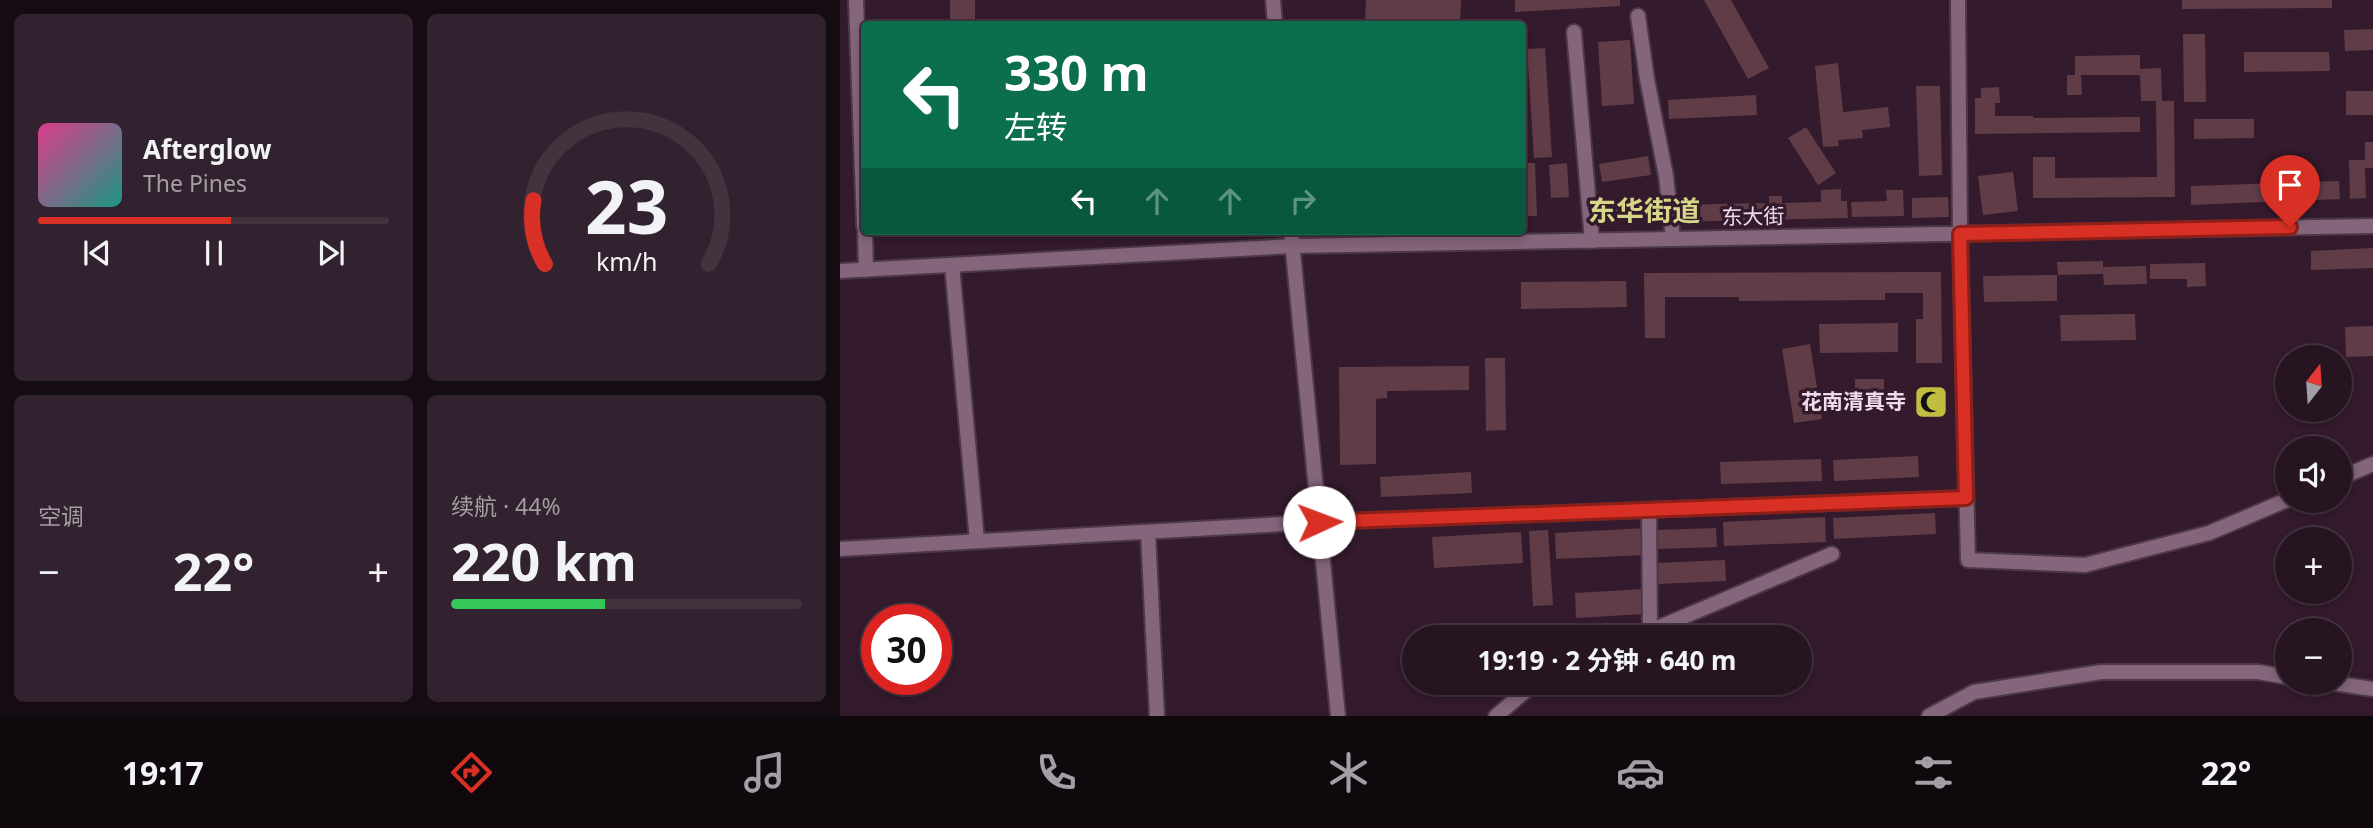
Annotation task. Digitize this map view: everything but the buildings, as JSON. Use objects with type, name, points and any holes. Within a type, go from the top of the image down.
[{"type":"street","points":[[856,0],[861,127]]},
{"type":"street","points":[[1273,0],[1275,21]]},
{"type":"street","points":[[1958,0],[1960,234],[1968,560],[2085,565],[2209,533],[2275,505]]},
{"type":"street","points":[[1638,16],[1666,176],[1673,239]]},
{"type":"street","points":[[1574,32],[1592,241]]},
{"type":"street","name":"东大街","points":[[840,271],[1293,246],[2373,226]]},
{"type":"street","points":[[865,235],[866,270]]},
{"type":"street","points":[[1292,235],[1338,716]]},
{"type":"street","points":[[952,265],[976,541]]},
{"type":"street","points":[[2352,473],[2373,464]]},
{"type":"street","points":[[840,549],[1319,522],[1966,498]]},
{"type":"street","points":[[1643,625],[1649,510]]},
{"type":"street","points":[[1148,532],[1157,716]]},
{"type":"street","points":[[1664,625],[1832,554]]},
{"type":"street","points":[[1929,716],[1974,692],[2101,673],[2258,672],[2275,675]]},
{"type":"street","points":[[2352,686],[2373,689]]},
{"type":"street","points":[[1496,716],[1521,695]]},
{"type":"place","name":"花南清真寺","points":[[1931,402]]},
{"type":"district","name":"东华街道","points":[[1644,211]]},
{"type":"route","points":[[1319,522],[1966,498],[1960,234],[2290,227]]}]
